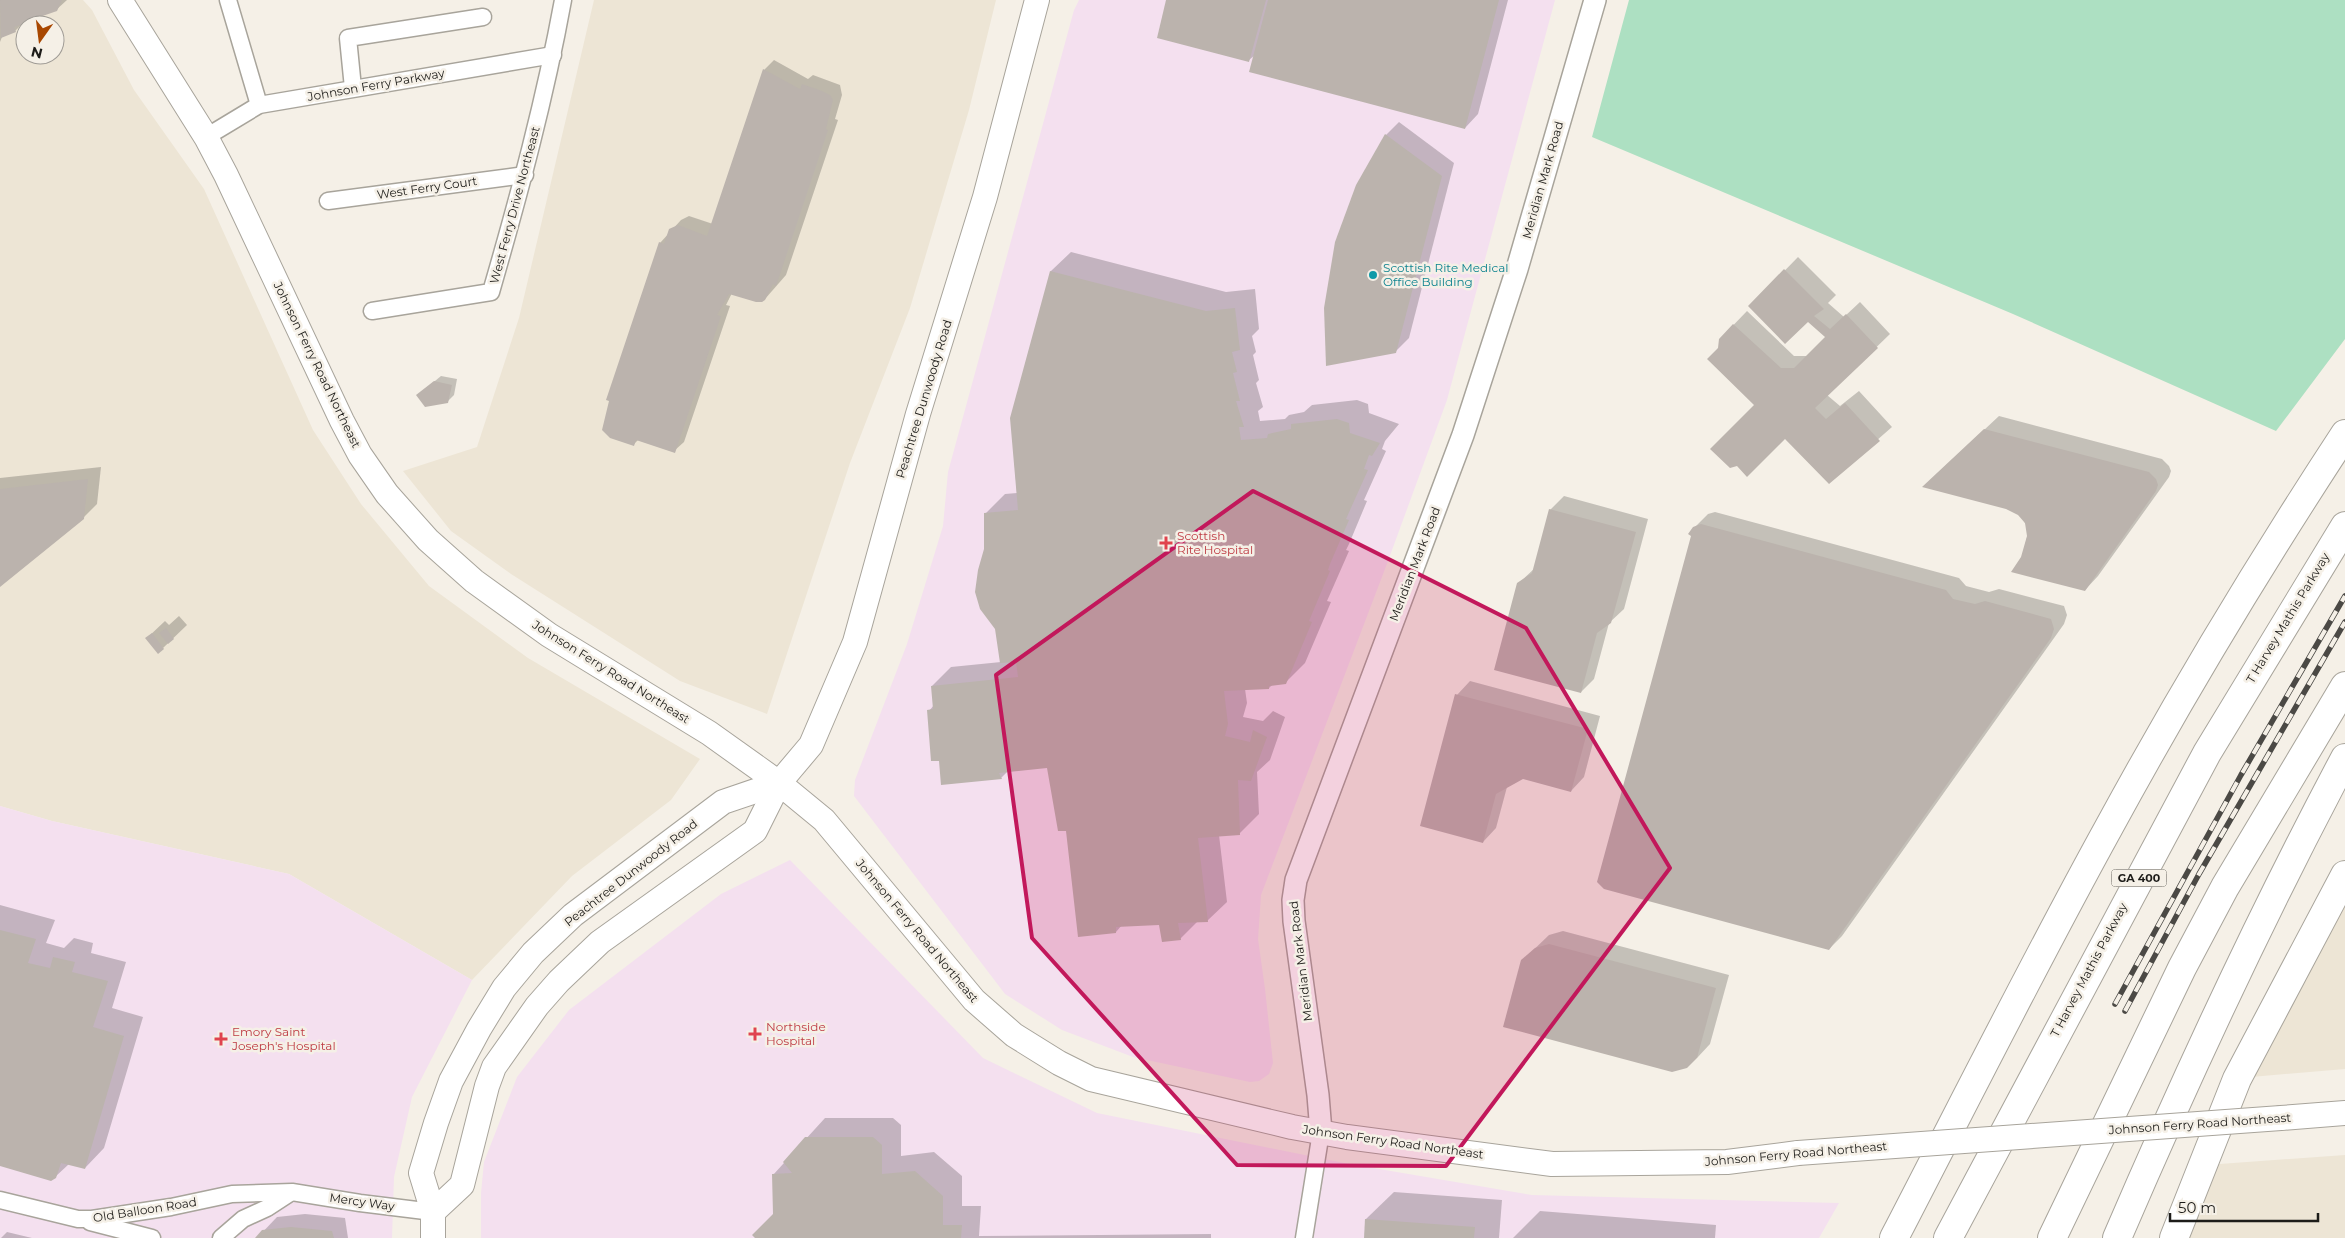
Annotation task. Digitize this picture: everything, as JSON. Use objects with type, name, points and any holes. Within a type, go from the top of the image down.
[{"type":"highway","points":[[1894,1238],[2058,922],[2159,736],[2270,550],[2345,434]]},
{"type":"highway","name":"T Harvey Mathis Parkway","points":[[1948,1238],[2207,753],[2345,526]]},
{"type":"highway","points":[[2052,1238],[2182,968],[2225,887],[2345,686]]},
{"type":"highway","points":[[2116,1238],[2238,970],[2293,856],[2345,758]]},
{"type":"highway","points":[[2174,1238],[2237,1079],[2345,875]]},
{"type":"highway","points":[[2161,1238],[2209,1147]]},
{"type":"main road","name":"Johnson Ferry Road Northeast","points":[[120,0],[206,137],[360,455],[387,494],[428,540],[474,581],[549,634],[709,733],[779,783],[824,820],[974,1000],[1014,1035],[1059,1063],[1091,1079],[1347,1138],[1552,1164],[1727,1162],[1798,1153],[2345,1112]]},
{"type":"main road","name":"Peachtree Dunwoody Road","points":[[433,1212],[462,1185],[487,1086],[494,1067],[537,1006],[559,980],[600,942],[755,831],[779,783],[811,745],[855,642],[918,414],[986,197],[1037,0]]},
{"type":"main road","name":"Peachtree Dunwoody Road","points":[[434,1238],[433,1212],[422,1174],[436,1123],[451,1082],[504,988],[533,953],[573,915],[723,802],[779,783]]},
{"type":"street","points":[[228,0],[259,105]]},
{"type":"street","name":"West Ferry Drive Northeast","points":[[372,311],[491,292],[525,175],[553,55],[563,0]]},
{"type":"street","name":"Meridian Mark Road","points":[[1321,1132],[1318,1095],[1294,921],[1293,900],[1296,880],[1463,435],[1517,269],[1595,0]]},
{"type":"street","points":[[353,88],[348,38],[483,17]]},
{"type":"street","name":"Johnson Ferry Parkway","points":[[206,137],[259,105],[553,55]]},
{"type":"street","name":"West Ferry Court","points":[[328,201],[525,175]]},
{"type":"street","points":[[1304,1238],[1321,1132]]},
{"type":"street","points":[[221,1238],[243,1219],[267,1208],[292,1192]]},
{"type":"street","name":"Mercy Way","points":[[292,1192],[433,1212]]},
{"type":"street","name":"Old Balloon Road","points":[[0,1200],[78,1219],[92,1219],[171,1207],[232,1194],[292,1192]]},
{"type":"street","points":[[78,1219],[152,1238]]},
{"type":"highlighted area","points":[[1253,491],[1526,628],[1670,868],[1446,1166],[1237,1165],[1032,938],[996,675]]},
{"type":"shaded area","points":[[0,0],[83,0],[92,10],[134,90],[204,189],[313,430],[361,504],[429,586],[528,658],[700,759],[671,800],[572,876],[472,980],[289,874],[52,821],[0,806]]},
{"type":"shaded area","points":[[594,0],[996,0],[969,110],[910,308],[850,463],[767,714],[680,681],[511,574],[451,531],[403,471],[477,447],[519,318]]},
{"type":"shaded area","name":"Scottish Rite Hospital","points":[[1079,0],[1555,0],[1447,400],[1261,895],[1258,939],[1273,1063],[1269,1074],[1259,1081],[1250,1082],[1133,1057],[1062,1030],[1005,994],[854,796],[855,780],[907,644],[943,526],[948,472],[1074,10]]},
{"type":"shaded area","name":"Emory Saint Joseph's Hospital","points":[[0,806],[52,821],[289,874],[472,980],[412,1097],[394,1177],[392,1238],[0,1238]]},
{"type":"shaded area","name":"Northside Hospital","points":[[790,860],[983,1058],[1097,1113],[1344,1163],[1532,1195],[1839,1203],[1819,1238],[481,1238],[481,1193],[484,1162],[517,1077],[569,1010],[721,894]]},
{"type":"shaded area","points":[[2345,904],[2345,1069],[2251,1077],[2320,943]]},
{"type":"shaded area","points":[[2345,1155],[2345,1238],[2186,1238],[2206,1165]]},
{"type":"green space","points":[[1629,0],[2345,0],[2345,339],[2276,431],[2013,314],[1592,137]]},
{"type":"building","points":[[0,0],[62,0],[57,11],[45,15],[15,15],[15,32],[1,38]]},
{"type":"building","points":[[1166,0],[1266,0],[1249,62],[1157,38]]},
{"type":"building","points":[[1268,0],[1499,0],[1465,129],[1249,72]]},
{"type":"building","points":[[763,69],[800,89],[802,84],[822,91],[830,95],[833,100],[826,129],[828,130],[776,286],[773,284],[765,300],[762,302],[729,294],[717,315],[721,316],[675,453],[636,440],[634,446],[610,438],[602,430],[609,401],[606,400],[659,242],[664,244],[669,229],[678,225],[707,236]]},
{"type":"building","name":"Scottish Rite Medical Office Building","points":[[1385,134],[1442,176],[1396,353],[1326,366],[1324,308],[1335,242],[1356,185]]},
{"type":"building","points":[[1784,269],[1824,309],[1814,316],[1830,329],[1846,314],[1878,348],[1815,408],[1826,419],[1845,403],[1880,441],[1829,484],[1785,439],[1747,477],[1737,466],[1730,468],[1710,449],[1754,405],[1707,359],[1718,348],[1719,339],[1733,324],[1781,368],[1794,368],[1825,337],[1808,322],[1785,344],[1748,306]]},
{"type":"building","points":[[1050,271],[1206,311],[1235,308],[1240,350],[1232,352],[1237,372],[1233,373],[1240,401],[1236,401],[1244,427],[1239,427],[1241,440],[1267,438],[1268,434],[1291,429],[1291,424],[1337,419],[1349,423],[1350,433],[1380,443],[1372,456],[1369,455],[1364,469],[1368,470],[1346,519],[1349,520],[1309,621],[1312,622],[1286,684],[1269,686],[1269,689],[1224,691],[1228,724],[1225,736],[1250,742],[1253,730],[1267,737],[1251,781],[1238,780],[1240,835],[1198,838],[1208,922],[1178,923],[1181,940],[1162,942],[1159,925],[1116,927],[1116,933],[1078,937],[1066,831],[1058,831],[1047,768],[999,773],[1002,779],[941,785],[939,761],[931,761],[927,710],[933,709],[931,686],[1018,677],[1016,662],[1000,663],[995,629],[980,609],[975,592],[978,570],[984,549],[984,513],[1018,510],[1010,418]]},
{"type":"building","points":[[434,381],[452,385],[448,403],[425,407],[416,395]]},
{"type":"building","points":[[1984,429],[2149,472],[2156,479],[2158,485],[2156,491],[2085,591],[2011,572],[2021,557],[2027,536],[2025,523],[2018,515],[2006,509],[1922,487]]},
{"type":"building","points":[[88,479],[84,519],[0,587],[0,489]]},
{"type":"building","points":[[1549,509],[1636,532],[1611,623],[1597,633],[1581,693],[1494,670],[1517,583],[1532,573]]},
{"type":"building","points":[[1701,524],[1946,590],[1953,599],[1975,604],[1985,601],[2051,619],[2054,629],[2051,638],[1829,950],[1604,889],[1597,882],[1691,536],[1688,534],[1693,527]]},
{"type":"building","points":[[166,628],[174,639],[168,644],[159,633]]},
{"type":"building","points":[[152,633],[164,649],[158,654],[145,638]]},
{"type":"building","points":[[1455,694],[1588,729],[1571,792],[1523,779],[1496,794],[1483,843],[1420,826]]},
{"type":"building","points":[[0,930],[36,939],[28,963],[50,968],[53,957],[75,962],[72,972],[108,981],[93,1027],[124,1036],[85,1169],[61,1163],[56,1178],[51,1181],[0,1166]]},
{"type":"building","points":[[1549,944],[1716,988],[1697,1058],[1687,1068],[1672,1072],[1503,1027],[1521,960],[1535,948]]},
{"type":"building","points":[[805,1137],[873,1137],[882,1145],[882,1174],[915,1171],[943,1196],[943,1225],[962,1225],[961,1238],[755,1238],[752,1235],[773,1214],[772,1174],[792,1173],[783,1162]]},
{"type":"building","points":[[1365,1219],[1475,1227],[1474,1238],[1364,1238]]},
{"type":"building","points":[[291,1227],[332,1231],[334,1238],[255,1238],[262,1230]]},
{"type":"railway","points":[[2115,1004],[2241,775],[2345,596]]},
{"type":"railway","points":[[2125,1011],[2199,874],[2345,622]]},
{"type":"place","name":"Scottish Rite Medical Office Building","points":[[1373,275]]},
{"type":"place","name":"Scottish Rite Hospital","points":[[1166,543]]},
{"type":"place","name":"Northside Hospital","points":[[755,1034]]},
{"type":"place","name":"Emory Saint Joseph's Hospital","points":[[221,1039]]}]
